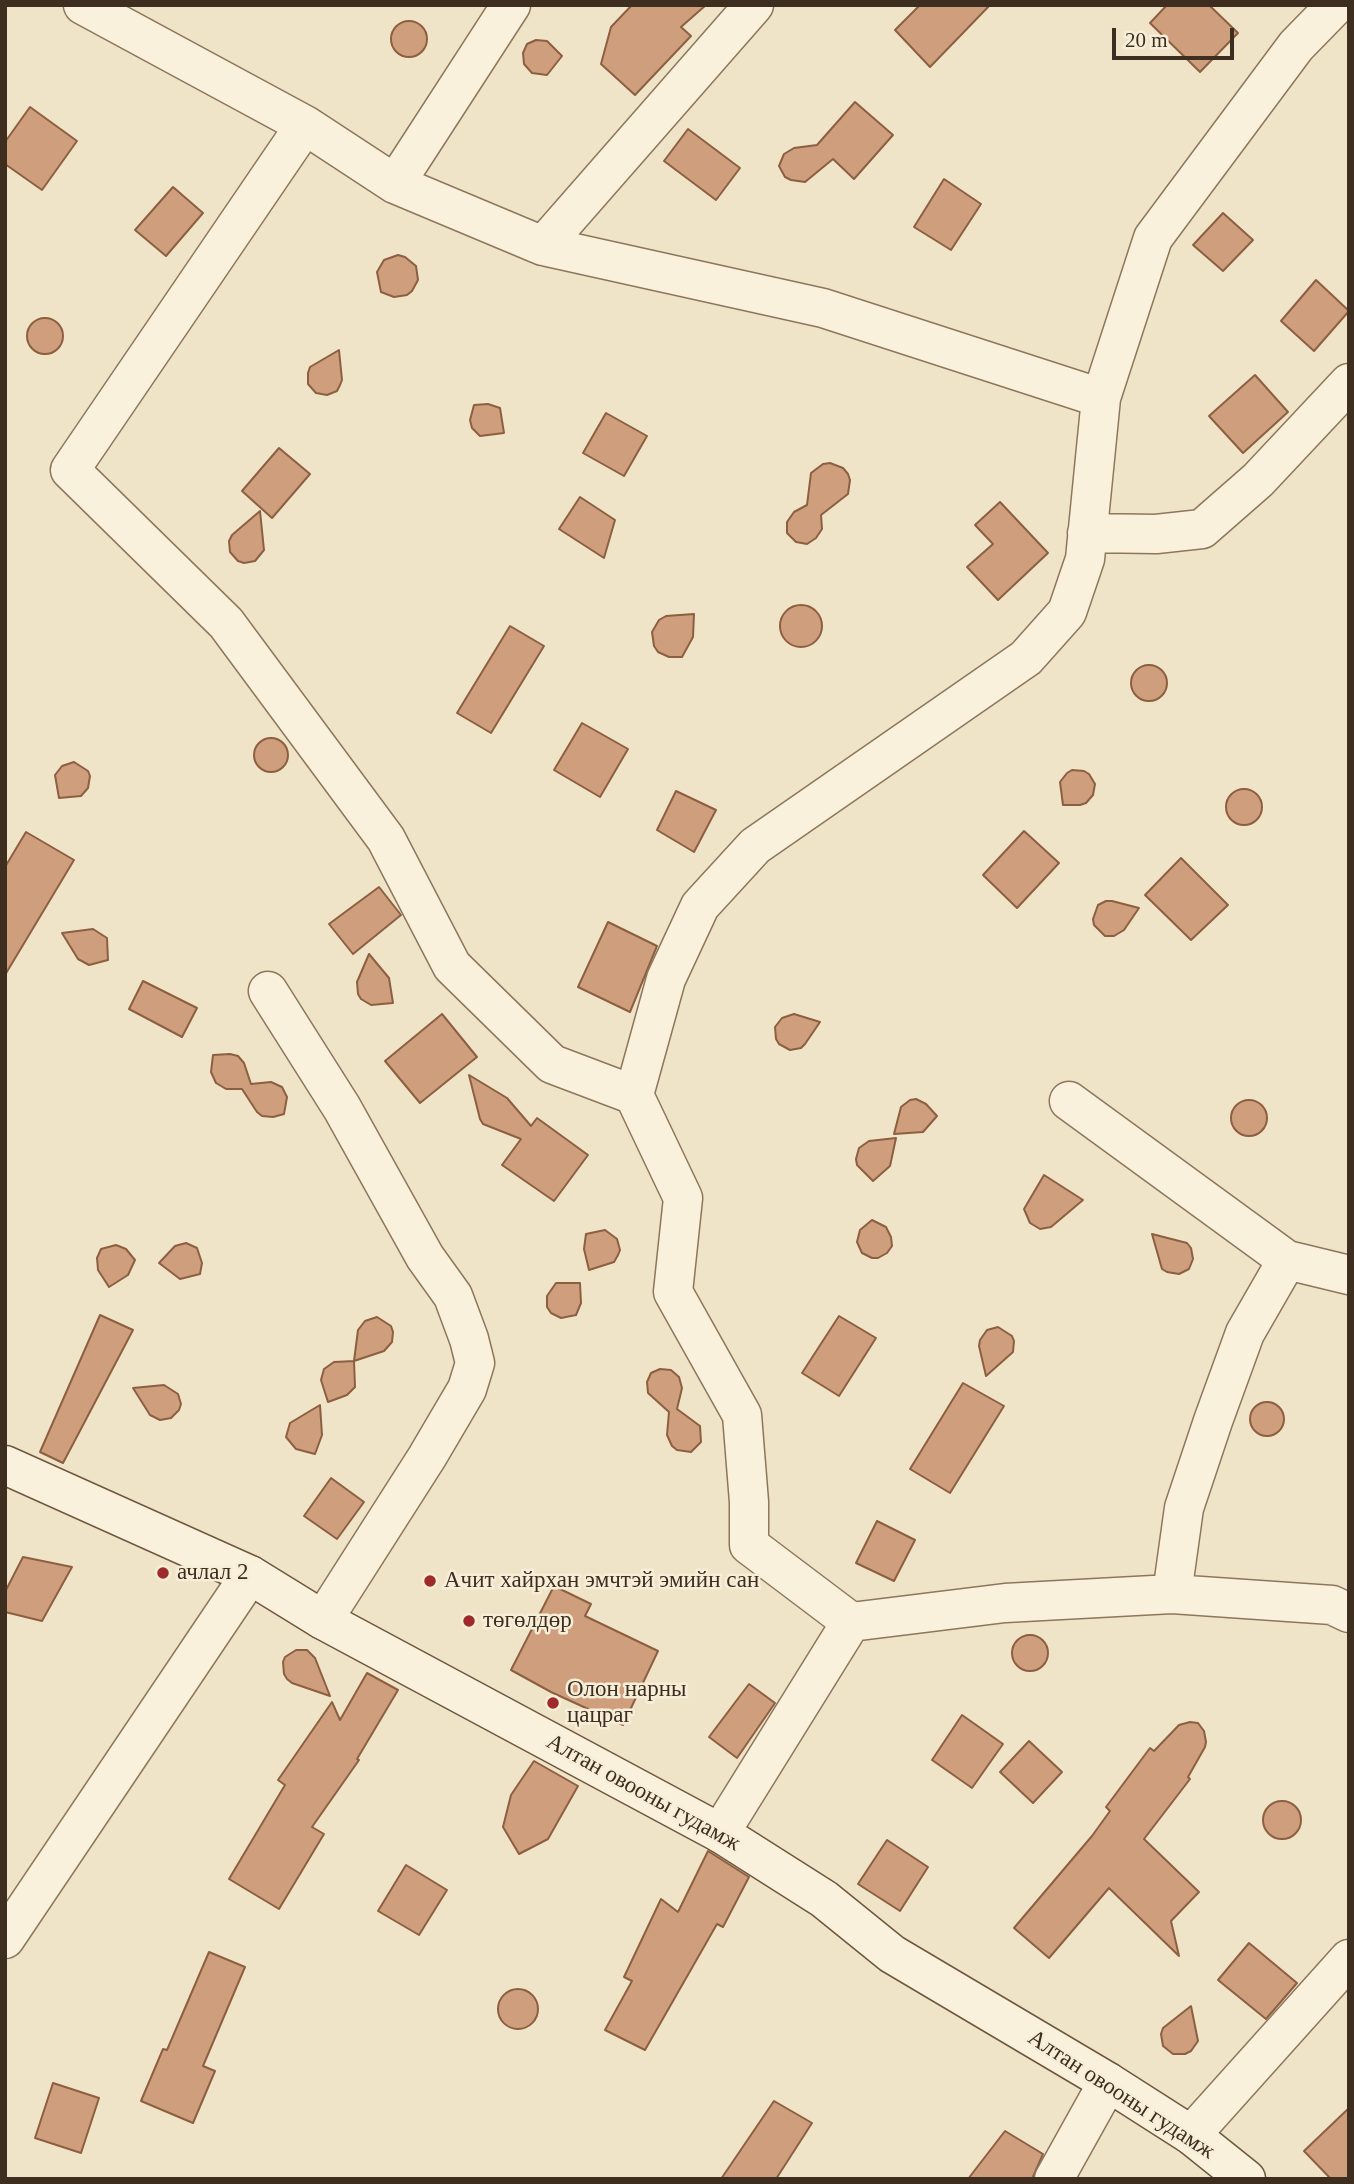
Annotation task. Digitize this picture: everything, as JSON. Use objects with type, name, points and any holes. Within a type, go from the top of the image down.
[{"type":"street","points":[[83,5],[305,125],[396,184],[543,246],[823,308],[1101,398]]},
{"type":"street","points":[[396,184],[511,5]]},
{"type":"street","points":[[543,246],[754,5]]},
{"type":"street","points":[[1336,5],[1296,46],[1153,238],[1101,398],[1085,559],[1067,612],[1026,658],[755,846],[700,906],[666,979],[634,1095],[683,1198],[673,1292],[742,1415],[748,1545],[851,1622],[1005,1603],[1172,1594],[1332,1605],[1349,1613]]},
{"type":"street","points":[[305,125],[70,470],[226,623],[386,839],[452,966],[552,1064],[634,1095]]},
{"type":"street","points":[[1087,533],[1156,534],[1202,529],[1258,480],[1349,383]]},
{"type":"street","points":[[268,991],[342,1108],[425,1256],[453,1296],[475,1363],[467,1389],[427,1458],[323,1619]]},
{"type":"street","points":[[1069,1101],[1287,1260],[1349,1275]]},
{"type":"street","points":[[1172,1594],[1184,1508],[1213,1421],[1245,1334],[1287,1260]]},
{"type":"street","name":"Алтан овооны гудамж","points":[[5,1465],[250,1575],[323,1619],[720,1833],[824,1899],[892,1955],[1108,2082],[1191,2135],[1246,2179]]},
{"type":"street","points":[[5,1939],[250,1575]]},
{"type":"street","points":[[720,1833],[851,1622]]},
{"type":"street","points":[[1191,2135],[1349,1959]]},
{"type":"street","points":[[1054,2179],[1108,2082]]},
{"type":"building","points":[[632,5],[706,5],[681,27],[691,36],[635,95],[601,64],[611,27]]},
{"type":"building","points":[[920,5],[990,5],[930,67],[895,30]]},
{"type":"building","points":[[1167,5],[1209,5],[1238,33],[1200,72],[1150,23]]},
{"type":"building","points":[[409,21],[421,27],[427,39],[421,51],[409,57],[397,51],[391,39],[397,27]]},
{"type":"building","points":[[536,40],[547,41],[562,56],[547,75],[532,73],[524,64],[523,53],[527,44]]},
{"type":"building","points":[[855,102],[893,135],[854,179],[833,159],[805,182],[785,177],[779,166],[784,154],[794,148],[817,145]]},
{"type":"building","points":[[30,107],[77,141],[42,190],[5,164],[5,142]]},
{"type":"building","points":[[688,129],[740,168],[716,200],[664,161]]},
{"type":"building","points":[[944,179],[981,204],[951,250],[914,227]]},
{"type":"building","points":[[173,187],[203,213],[166,256],[135,230]]},
{"type":"building","points":[[1223,213],[1253,240],[1223,271],[1193,245]]},
{"type":"building","points":[[398,255],[416,266],[418,280],[407,295],[394,297],[381,292],[377,272],[384,260]]},
{"type":"building","points":[[1316,280],[1349,311],[1314,351],[1281,321]]},
{"type":"building","points":[[45,318],[57,324],[63,336],[57,348],[45,354],[33,348],[27,336],[33,324]]},
{"type":"building","points":[[339,350],[342,380],[337,391],[327,395],[316,393],[308,384],[310,367]]},
{"type":"building","points":[[1255,375],[1288,412],[1243,453],[1209,416]]},
{"type":"building","points":[[488,404],[500,408],[504,433],[480,436],[472,428],[470,420],[474,405]]},
{"type":"building","points":[[606,413],[647,436],[624,476],[583,453]]},
{"type":"building","points":[[279,448],[310,474],[272,518],[242,491]]},
{"type":"building","points":[[830,463],[843,468],[848,474],[848,494],[821,515],[822,529],[816,538],[807,544],[796,542],[787,533],[787,522],[794,512],[807,505],[811,473],[823,464]]},
{"type":"building","points":[[580,497],[615,520],[604,558],[559,529]]},
{"type":"building","points":[[1000,502],[1048,553],[998,600],[967,567],[993,544],[975,525]]},
{"type":"building","points":[[260,511],[264,550],[255,561],[238,561],[230,552],[229,541],[232,535]]},
{"type":"building","points":[[801,605],[816,611],[822,626],[816,641],[801,647],[786,641],[780,626],[786,611]]},
{"type":"building","points":[[694,614],[693,637],[682,657],[669,657],[658,652],[654,646],[652,632],[659,620],[666,616]]},
{"type":"building","points":[[510,626],[544,646],[491,733],[457,713]]},
{"type":"building","points":[[1149,665],[1161,671],[1167,683],[1161,695],[1149,701],[1137,695],[1131,683],[1137,671]]},
{"type":"building","points":[[582,723],[628,749],[600,797],[554,770]]},
{"type":"building","points":[[271,738],[283,743],[288,755],[283,767],[271,772],[259,767],[254,755],[259,743]]},
{"type":"building","points":[[74,762],[88,771],[88,788],[81,796],[59,798],[55,775],[62,766]]},
{"type":"building","points":[[1072,770],[1089,774],[1095,784],[1093,795],[1080,805],[1063,805],[1060,782]]},
{"type":"building","points":[[1244,789],[1256,795],[1262,807],[1256,819],[1244,825],[1232,819],[1226,807],[1232,795]]},
{"type":"building","points":[[676,791],[716,810],[694,852],[657,830]]},
{"type":"building","points":[[1024,831],[1059,863],[1017,908],[983,875]]},
{"type":"building","points":[[26,832],[74,860],[5,975],[5,867]]},
{"type":"building","points":[[1181,858],[1228,905],[1191,940],[1145,895]]},
{"type":"building","points":[[379,887],[401,915],[353,954],[329,924]]},
{"type":"building","points":[[1106,901],[1139,908],[1124,930],[1114,936],[1105,936],[1094,925],[1093,919],[1098,905]]},
{"type":"building","points":[[608,922],[657,946],[630,1012],[578,987]]},
{"type":"building","points":[[93,929],[107,938],[108,960],[89,965],[78,959],[62,933]]},
{"type":"building","points":[[369,954],[389,978],[393,1003],[371,1005],[358,994],[357,982]]},
{"type":"building","points":[[143,981],[197,1008],[182,1037],[129,1009]]},
{"type":"building","points":[[442,1014],[477,1057],[420,1103],[385,1061]]},
{"type":"building","points":[[794,1014],[820,1022],[801,1048],[790,1050],[779,1044],[775,1027],[782,1018]]},
{"type":"building","points":[[213,1055],[238,1056],[244,1063],[251,1084],[271,1082],[282,1087],[287,1097],[284,1114],[262,1116],[242,1089],[226,1089],[216,1083],[211,1072]]},
{"type":"building","points":[[469,1075],[507,1098],[531,1126],[537,1118],[588,1155],[554,1201],[502,1165],[521,1139],[483,1124]]},
{"type":"building","points":[[916,1099],[926,1104],[937,1116],[923,1132],[894,1134],[901,1107]]},
{"type":"building","points":[[1249,1100],[1261,1106],[1267,1118],[1261,1130],[1249,1136],[1237,1130],[1231,1118],[1237,1106]]},
{"type":"building","points":[[896,1138],[890,1166],[873,1181],[857,1165],[859,1148],[869,1141]]},
{"type":"building","points":[[1044,1175],[1083,1200],[1051,1227],[1040,1229],[1030,1223],[1024,1209]]},
{"type":"building","points":[[872,1220],[886,1227],[891,1237],[892,1246],[878,1258],[862,1253],[857,1242],[860,1230]]},
{"type":"building","points":[[605,1230],[617,1239],[620,1250],[618,1255],[614,1262],[589,1270],[584,1249],[586,1234]]},
{"type":"building","points":[[1152,1234],[1187,1243],[1193,1259],[1189,1269],[1179,1274],[1162,1269]]},
{"type":"building","points":[[186,1243],[197,1248],[202,1263],[200,1274],[180,1279],[159,1263],[175,1246]]},
{"type":"building","points":[[116,1245],[126,1249],[135,1260],[128,1275],[109,1287],[98,1270],[97,1258],[101,1249]]},
{"type":"building","points":[[556,1283],[580,1283],[581,1303],[576,1315],[561,1318],[551,1313],[547,1307],[547,1296]]},
{"type":"building","points":[[100,1315],[133,1330],[63,1463],[40,1452]]},
{"type":"building","points":[[839,1316],[876,1338],[839,1396],[802,1373]]},
{"type":"building","points":[[377,1317],[391,1326],[392,1342],[384,1351],[354,1361],[358,1330],[365,1321]]},
{"type":"building","points":[[998,1327],[1012,1336],[1013,1352],[986,1376],[980,1340],[987,1330]]},
{"type":"building","points":[[354,1361],[355,1387],[347,1395],[328,1402],[321,1380],[324,1369],[334,1362]]},
{"type":"building","points":[[660,1369],[671,1370],[679,1377],[682,1388],[677,1409],[700,1426],[701,1442],[691,1452],[677,1450],[672,1446],[667,1435],[669,1412],[648,1393],[647,1382],[651,1373]]},
{"type":"building","points":[[963,1383],[1004,1406],[950,1493],[910,1469]]},
{"type":"building","points":[[164,1385],[178,1394],[181,1404],[171,1418],[160,1420],[150,1415],[133,1388]]},
{"type":"building","points":[[1267,1402],[1279,1407],[1284,1419],[1279,1431],[1267,1436],[1255,1431],[1250,1419],[1255,1407]]},
{"type":"building","points":[[320,1405],[322,1435],[315,1454],[296,1449],[286,1437],[290,1423]]},
{"type":"building","points":[[331,1478],[364,1502],[337,1539],[304,1516]]},
{"type":"building","points":[[877,1521],[915,1540],[894,1581],[856,1563]]},
{"type":"building","points":[[23,1557],[72,1567],[42,1621],[5,1612],[5,1592]]},
{"type":"building","points":[[554,1586],[591,1604],[585,1616],[658,1651],[623,1725],[551,1692],[511,1670]]},
{"type":"building","points":[[1030,1635],[1042,1641],[1048,1653],[1042,1665],[1030,1671],[1018,1665],[1012,1653],[1018,1641]]},
{"type":"building","points":[[296,1650],[307,1650],[315,1658],[330,1696],[287,1679],[283,1662],[285,1657]]},
{"type":"building","points":[[367,1673],[398,1690],[357,1759],[359,1760],[312,1827],[324,1834],[279,1909],[229,1879],[285,1785],[278,1780],[332,1702],[340,1720]]},
{"type":"building","points":[[749,1684],[775,1703],[737,1758],[709,1737]]},
{"type":"building","points":[[962,1715],[1003,1744],[972,1788],[932,1760]]},
{"type":"building","points":[[1198,1723],[1204,1731],[1205,1747],[1188,1777],[1190,1779],[1144,1839],[1199,1892],[1171,1921],[1179,1956],[1109,1888],[1049,1958],[1014,1928],[1092,1836],[1110,1811],[1106,1807],[1150,1748],[1154,1751],[1179,1725]]},
{"type":"building","points":[[1029,1741],[1062,1772],[1033,1803],[1000,1772]]},
{"type":"building","points":[[534,1761],[578,1786],[548,1839],[519,1854],[503,1827],[511,1795]]},
{"type":"building","points":[[1282,1801],[1295,1807],[1301,1820],[1295,1833],[1282,1839],[1269,1833],[1263,1820],[1269,1807]]},
{"type":"building","points":[[887,1840],[928,1867],[900,1911],[858,1884]]},
{"type":"building","points":[[708,1851],[749,1877],[723,1927],[717,1924],[645,2050],[605,2030],[632,1981],[624,1977],[661,1899],[678,1912]]},
{"type":"building","points":[[406,1865],[447,1890],[419,1935],[378,1911]]},
{"type":"building","points":[[1249,1943],[1297,1983],[1266,2019],[1218,1980]]},
{"type":"building","points":[[209,1952],[245,1967],[203,2066],[215,2071],[193,2123],[141,2101],[163,2049],[167,2050]]},
{"type":"building","points":[[518,1989],[526,1990],[532,1995],[537,2001],[537,2017],[532,2023],[526,2028],[518,2029],[510,2028],[504,2023],[499,2017],[498,2009],[499,2001],[504,1995],[510,1990]]},
{"type":"building","points":[[1191,2006],[1198,2041],[1191,2051],[1173,2054],[1163,2046],[1163,2028]]},
{"type":"building","points":[[53,2083],[99,2098],[81,2153],[35,2138]]},
{"type":"building","points":[[774,2101],[812,2123],[776,2179],[721,2179]]},
{"type":"building","points":[[1349,2108],[1349,2179],[1331,2179],[1304,2151]]},
{"type":"building","points":[[1005,2131],[1043,2154],[1032,2179],[968,2179]]},
{"type":"place","name":"ачлал 2","points":[[163,1573]]},
{"type":"place","name":"Ачит хайрхан эмчтэй эмийн сан","points":[[430,1581]]},
{"type":"place","name":"төгөлдөр","points":[[469,1621]]},
{"type":"place","name":"Олон нарны цацраг","points":[[553,1703]]}]
